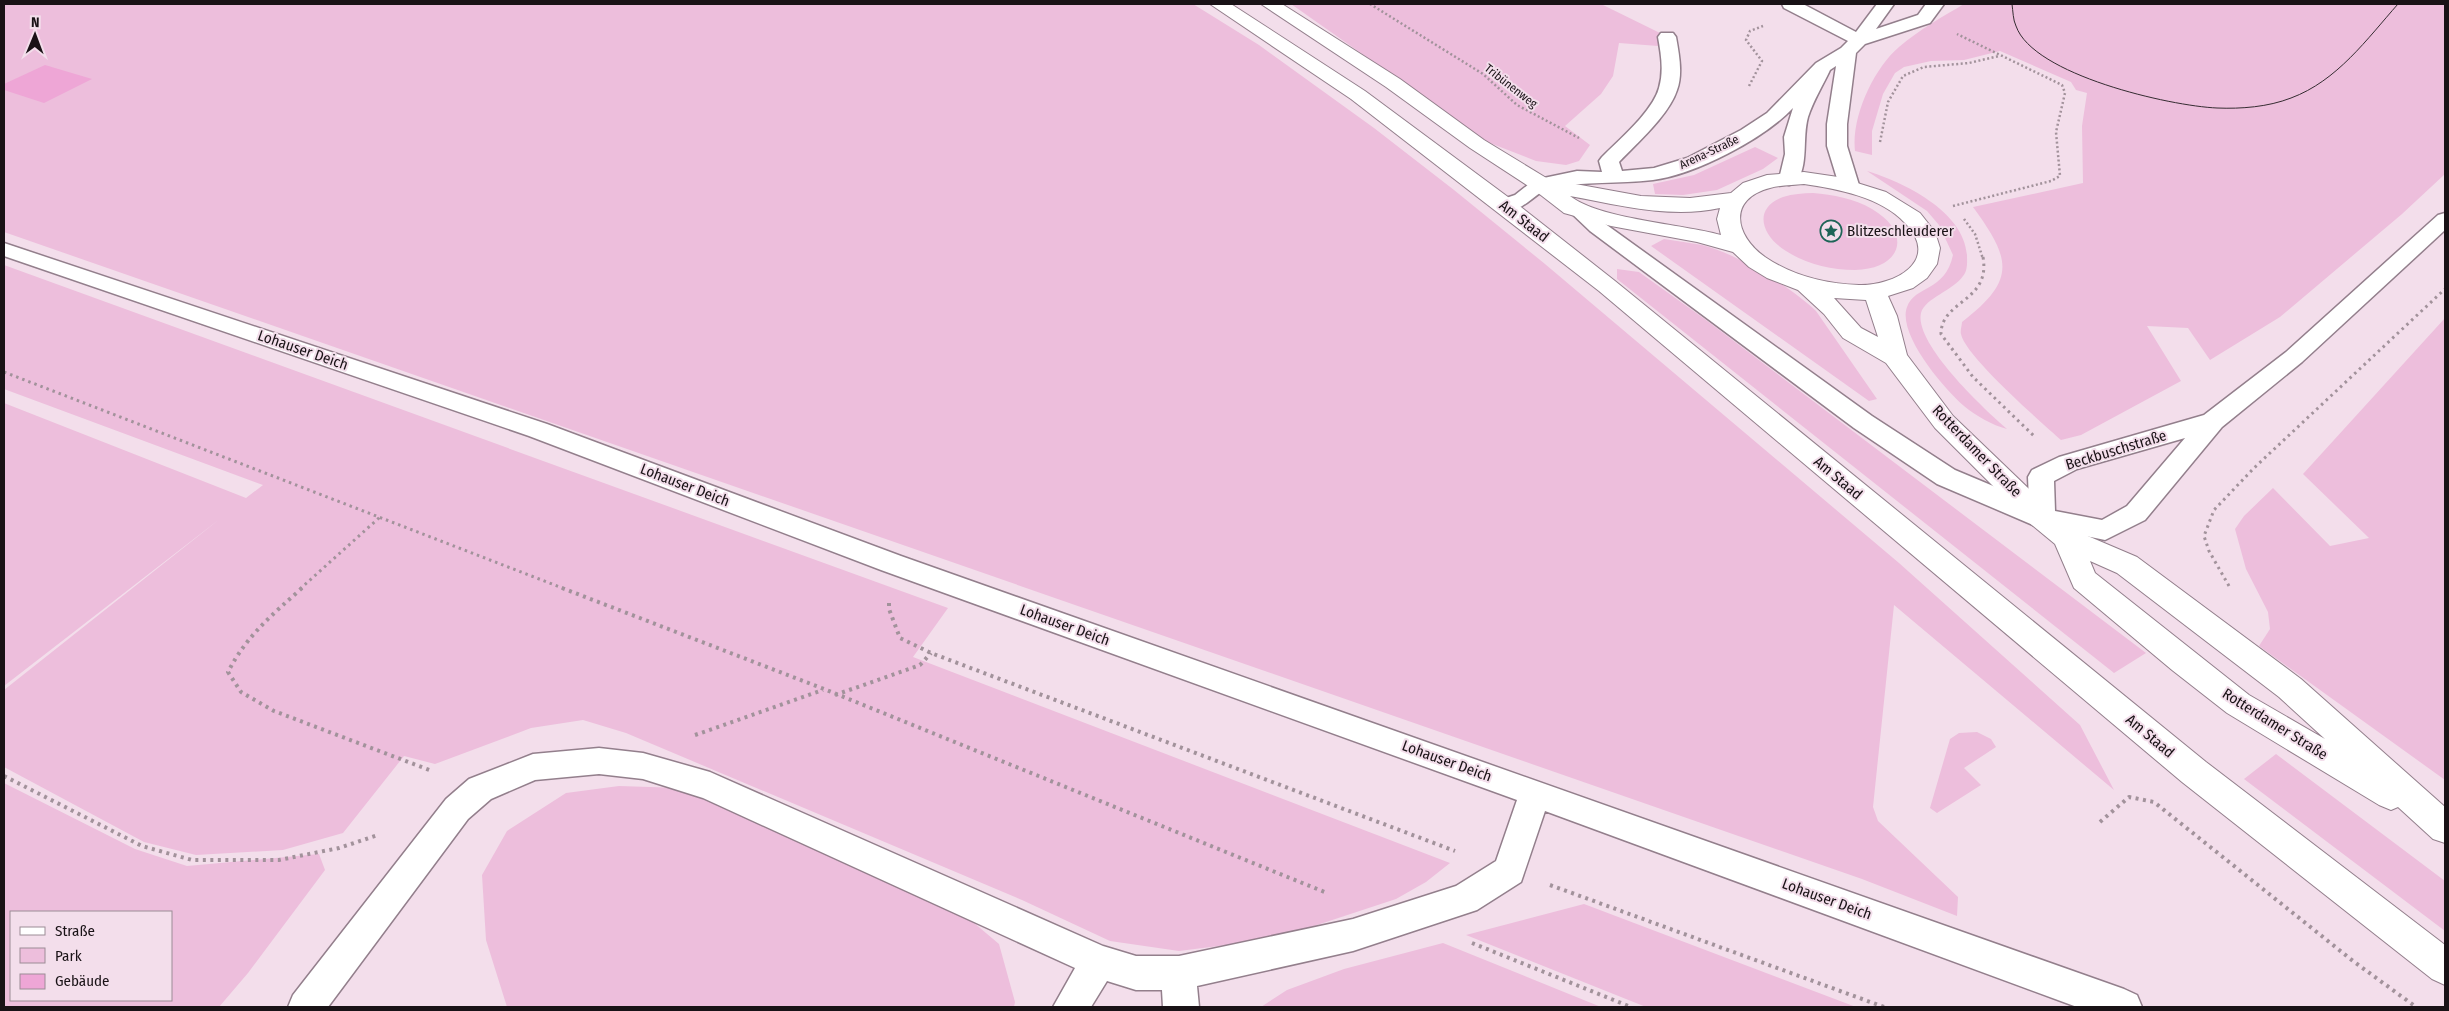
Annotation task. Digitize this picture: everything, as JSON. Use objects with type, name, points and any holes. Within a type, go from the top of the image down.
[{"type":"street","name":"Am Staad","points":[[1219,4],[1351,90],[1504,205],[1606,286],[2194,772],[2445,966]]},
{"type":"street","points":[[1270,4],[1392,83],[1477,144],[1541,184],[1572,208],[1700,236],[1742,248]]},
{"type":"street","name":"Rotterdamer Straße","points":[[1789,179],[1819,179],[1849,186],[1881,197],[1916,223],[1928,243],[1927,262],[1914,278],[1904,284],[1874,291],[1839,291],[1806,284],[1775,272],[1742,248],[1732,235],[1728,221],[1731,205],[1736,198],[1763,183],[1789,179]]},
{"type":"street","points":[[1541,184],[1625,198],[1687,205],[1717,204],[1736,198]]},
{"type":"street","name":"Rotterdamer Straße","points":[[1806,284],[1832,309],[1852,334],[1895,357]]},
{"type":"street","name":"Rotterdamer Straße","points":[[1874,291],[1885,316],[1895,357],[1944,422],[2042,518],[2066,538],[2127,565],[2290,688],[2444,826]]},
{"type":"street","name":"Rotterdamer Straße","points":[[2066,538],[2084,580],[2222,692],[2238,704],[2444,826]]},
{"type":"lane","name":"Arena-Straße","points":[[1849,186],[1836,146],[1837,124],[1853,46],[1885,4]]},
{"type":"lane","points":[[1924,19],[1934,4]]},
{"type":"lane","points":[[1795,6],[1853,46]]},
{"type":"lane","name":"Arena-Straße","points":[[1541,184],[1577,177],[1614,178],[1656,174],[1694,162],[1748,134],[1774,117],[1822,67],[1853,46],[1924,19]]},
{"type":"lane","points":[[1614,178],[1609,161],[1625,146],[1668,92],[1672,63],[1667,37]]},
{"type":"lane","points":[[1789,179],[1796,154],[1794,137],[1799,116],[1822,67]]},
{"type":"lane","points":[[1504,205],[1522,199],[1541,184]]},
{"type":"lane","points":[[1579,211],[1597,227],[1863,422],[1946,477],[2042,518]]},
{"type":"lane","name":"Beckbuschstraße","points":[[2213,421],[2068,463],[2041,477],[2042,518],[2106,530],[2136,513],[2213,421],[2294,357],[2445,219]]},
{"type":"lane","name":"Lohauser Deich","points":[[4,249],[538,430],[892,563],[1535,793],[2124,1007]]},
{"type":"lane","points":[[306,1007],[457,809],[480,789],[533,767],[599,761],[643,766],[710,786],[1099,962],[1136,973],[1179,973],[1353,934],[1465,899],[1509,871],[1535,793]]},
{"type":"lane","points":[[1071,1007],[1099,962]]},
{"type":"lane","points":[[1179,973],[1181,1007]]},
{"type":"path","name":"Tribünenweg","points":[[1370,4],[1483,74],[1517,105],[1549,124],[1580,138],[1625,146]]},
{"type":"path","points":[[1744,90],[1751,84],[1762,61],[1746,40],[1750,31],[1795,6]]},
{"type":"path","points":[[1924,19],[1999,56],[2062,84],[2065,93],[2056,132],[2060,176],[2051,181],[1953,206]]},
{"type":"path","points":[[1880,149],[1880,140],[1888,104],[1902,76],[1912,70],[1935,65],[1967,64],[1999,56]]},
{"type":"path","points":[[2208,551],[2204,536],[2214,510],[2254,468],[2445,289]]},
{"type":"path","points":[[4,372],[824,689],[836,696],[1332,895]]},
{"type":"path","points":[[380,517],[258,626],[240,649],[228,672],[241,692],[274,712],[480,789]]},
{"type":"path","points":[[892,563],[889,609],[900,638],[931,653],[1509,871],[1609,905],[1884,1007]]},
{"type":"path","points":[[836,696],[920,665],[931,653]]},
{"type":"path","points":[[688,738],[824,689]]},
{"type":"path","points":[[4,776],[142,846],[192,860],[279,860],[340,848],[384,833]]},
{"type":"path","points":[[2100,822],[2129,797],[2154,802],[2352,961],[2416,1007]]},
{"type":"path","points":[[1470,942],[1631,1007]]},
{"type":"green space","points":[[4,4],[1193,4],[1259,45],[1374,128],[1454,190],[1545,264],[1899,563],[2080,725],[2114,790],[1894,605],[1873,807],[1878,821],[1958,897],[1957,916],[1862,879],[4,232]]},
{"type":"green space","points":[[1291,4],[1601,4],[1660,33],[1658,46],[1619,43],[1613,76],[1601,94],[1565,126],[1590,145],[1579,161],[1566,165],[1536,161],[1477,138],[1432,103]]},
{"type":"green space","points":[[1964,4],[2445,4],[2445,174],[2402,214],[2280,317],[2210,360],[2188,328],[2147,326],[2181,381],[2081,435],[2061,440],[1989,373],[1966,344],[1961,331],[1962,322],[1992,294],[2000,281],[2002,268],[2001,255],[1995,241],[1973,207],[2083,183],[2082,126],[2087,93],[2076,90],[2071,82],[2000,51],[1964,60],[1931,61],[1904,67],[1895,73],[1883,94],[1872,131],[1872,155],[1855,151],[1857,123],[1861,109],[1866,94],[1881,67],[1899,47],[1931,24]]},
{"type":"green space","points":[[1755,147],[1778,158],[1763,169],[1717,190],[1683,195],[1655,194],[1653,184],[1694,175]]},
{"type":"green space","points":[[1867,171],[1914,191],[1929,201],[1944,212],[1955,225],[1963,239],[1967,255],[1965,274],[1953,286],[1928,303],[1921,313],[1922,326],[1928,342],[1953,376],[2007,429],[1984,420],[1955,398],[1915,346],[1906,318],[1907,307],[1916,295],[1944,276],[1953,255],[1939,225],[1927,211]]},
{"type":"green space","points":[[1813,193],[1836,196],[1858,202],[1885,218],[1897,239],[1892,257],[1871,268],[1855,270],[1836,269],[1802,259],[1778,245],[1771,238],[1764,223],[1767,209],[1773,202],[1783,197]]},
{"type":"green space","points":[[1664,239],[1702,245],[1731,255],[1762,272],[1792,292],[1816,311],[1877,399],[1869,401],[1651,246]]},
{"type":"green space","points":[[4,265],[948,608],[913,657],[1450,863],[1426,882],[1396,899],[1314,926],[1258,941],[1179,951],[1110,941],[1022,900],[626,733],[583,720],[531,728],[435,764],[404,756],[343,833],[283,850],[196,855],[144,842],[4,767],[4,690],[221,518],[4,686],[4,403],[246,498],[263,485],[4,389]]},
{"type":"green space","points":[[1617,269],[1639,272],[1706,320],[2146,653],[2114,673],[1617,279]]},
{"type":"green space","points":[[2445,318],[2445,780],[2259,646],[2270,629],[2268,612],[2246,569],[2235,529],[2244,516],[2273,488],[2330,546],[2369,538],[2303,474]]},
{"type":"green space","points":[[1977,732],[1991,739],[1996,747],[1964,768],[1981,785],[1937,813],[1930,808],[1950,739],[1959,733]]},
{"type":"green space","points":[[2276,754],[2445,881],[2445,931],[2244,779]]},
{"type":"green space","points":[[4,783],[135,849],[187,866],[319,854],[325,870],[248,973],[219,1007],[4,1007]]},
{"type":"green space","points":[[619,786],[681,788],[948,901],[999,944],[1015,1002],[1014,1007],[507,1007],[486,940],[482,875],[507,831],[566,793]]},
{"type":"green space","points":[[1584,904],[1856,1007],[1646,1007],[1466,935]]},
{"type":"green space","points":[[1443,943],[1601,1007],[1261,1007],[1287,990],[1344,969]]},
{"type":"building","points":[[45,65],[92,79],[44,103],[4,90],[4,84]]},
{"type":"tram line","points":[[2012,4],[2015,24],[2028,44],[2048,59],[2075,73],[2105,85],[2137,94],[2196,106],[2217,108],[2245,108],[2273,104],[2308,91],[2350,58],[2398,4]]},
{"type":"place","name":"Blitzeschleuderer","points":[[1831,231]]}]
